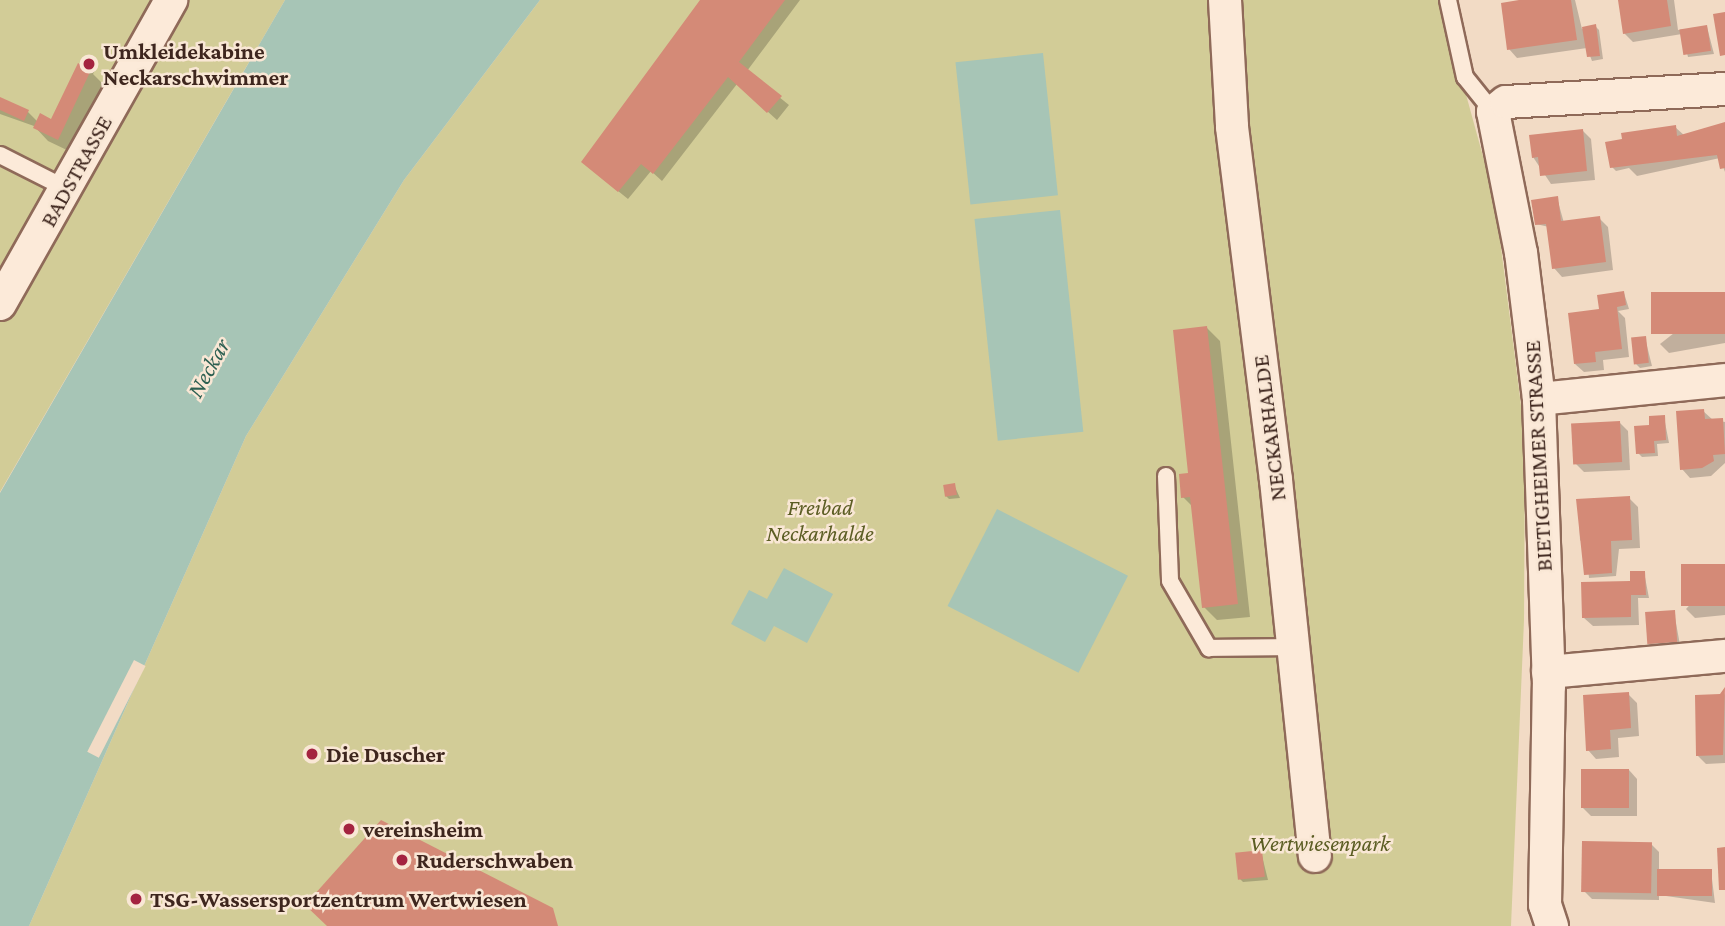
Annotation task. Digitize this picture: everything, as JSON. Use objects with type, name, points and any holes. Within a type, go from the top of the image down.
[{"type":"street","name":"BADSTRASSE","points":[[0,304],[171,0]]},
{"type":"street","name":"NECKARHALDE","points":[[1225,0],[1232,127],[1276,480],[1290,647],[1315,856]]},
{"type":"street","points":[[1493,112],[1506,102],[1725,89]]},
{"type":"street","name":"BIETIGHEIMER STRASSE","points":[[1493,112],[1521,253],[1539,399],[1548,672],[1545,905],[1552,926]]},
{"type":"street","points":[[1539,399],[1725,380]]},
{"type":"street","points":[[1548,672],[1725,656]]},
{"type":"lane","name":"BIETIGHEIMER STRASSE","points":[[1448,0],[1465,77],[1493,112]]},
{"type":"lane","points":[[0,155],[67,189]]},
{"type":"lane","points":[[1166,476],[1170,581],[1209,648],[1290,647]]},
{"type":"green space","points":[[0,0],[285,0],[0,492]]},
{"type":"green space","name":"Freibad Neckarhalde","points":[[540,0],[1440,0],[1495,200],[1525,437],[1524,620],[1511,926],[29,926],[246,436],[404,180]]},
{"type":"water","name":"Neckar","points":[[285,0],[540,0],[404,180],[246,436],[29,926],[0,926],[0,493]]},
{"type":"water","points":[[1043,53],[1058,195],[970,204],[955,62]]},
{"type":"water","points":[[1060,210],[1083,432],[998,441],[974,219]]},
{"type":"water","points":[[997,509],[1128,576],[1078,673],[948,606]]},
{"type":"water","points":[[784,568],[833,594],[807,643],[774,626],[765,642],[731,624],[749,590],[767,599]]},
{"type":"pier","points":[[134,660],[146,666],[99,758],[87,752]]},
{"type":"building","points":[[700,0],[785,0],[739,62],[782,96],[767,113],[728,77],[653,174],[641,164],[618,192],[581,162]]},
{"type":"building","points":[[1519,0],[1571,0],[1577,40],[1507,50],[1501,3]]},
{"type":"building","points":[[1618,0],[1667,0],[1671,26],[1623,34]]},
{"type":"building","points":[[1725,12],[1725,55],[1720,56],[1713,14]]},
{"type":"building","points":[[1596,24],[1600,56],[1587,57],[1582,27]]},
{"type":"building","points":[[1707,25],[1711,51],[1683,55],[1679,29]]},
{"type":"building","points":[[88,59],[94,62],[58,140],[33,128],[40,113],[51,119],[78,63],[85,67]]},
{"type":"building","points":[[0,97],[29,110],[24,121],[0,110]]},
{"type":"building","points":[[1725,122],[1725,168],[1720,169],[1717,155],[1610,168],[1605,142],[1622,139],[1621,133],[1676,125],[1677,136]]},
{"type":"building","points":[[1583,129],[1587,171],[1540,176],[1538,157],[1532,158],[1529,135]]},
{"type":"building","points":[[1558,196],[1561,221],[1600,216],[1606,262],[1552,269],[1546,224],[1535,225],[1531,200]]},
{"type":"building","points":[[1624,291],[1626,305],[1617,307],[1622,349],[1595,352],[1596,362],[1574,364],[1568,313],[1599,309],[1597,295]]},
{"type":"building","points":[[1651,292],[1725,292],[1725,334],[1651,334]]},
{"type":"building","points":[[1207,326],[1238,604],[1202,608],[1190,497],[1181,498],[1179,474],[1188,473],[1173,330]]},
{"type":"building","points":[[1646,336],[1649,363],[1634,364],[1631,338]]},
{"type":"building","points":[[1704,409],[1705,419],[1723,418],[1725,454],[1713,455],[1714,461],[1702,468],[1680,470],[1676,411]]},
{"type":"building","points":[[1665,415],[1666,440],[1654,441],[1655,453],[1636,454],[1634,426],[1649,425],[1649,416]]},
{"type":"building","points":[[1620,421],[1622,462],[1573,465],[1571,424]]},
{"type":"building","points":[[955,483],[957,495],[945,497],[943,485]]},
{"type":"building","points":[[1630,496],[1632,540],[1611,541],[1612,573],[1584,575],[1576,499]]},
{"type":"building","points":[[1681,564],[1725,564],[1725,606],[1681,606]]},
{"type":"building","points":[[1630,571],[1645,571],[1646,595],[1631,595],[1631,617],[1582,618],[1581,582],[1630,581]]},
{"type":"building","points":[[1675,610],[1677,642],[1647,644],[1645,612]]},
{"type":"building","points":[[1725,687],[1723,755],[1696,756],[1695,695],[1720,694]]},
{"type":"building","points":[[1629,692],[1631,728],[1610,730],[1611,749],[1586,751],[1583,695]]},
{"type":"building","points":[[1581,769],[1629,769],[1629,808],[1581,808]]},
{"type":"building","name":"Ruderschwaben","points":[[381,820],[553,908],[558,926],[327,926],[305,905]]},
{"type":"building","points":[[1582,841],[1652,842],[1651,893],[1581,892]]},
{"type":"building","points":[[1725,847],[1725,890],[1719,890],[1717,848]]},
{"type":"building","points":[[1262,850],[1265,877],[1238,880],[1235,853]]},
{"type":"building","points":[[1657,869],[1712,869],[1712,896],[1657,896]]},
{"type":"place","name":"Umkleidekabine Neckarschwimmer","points":[[89,64]]},
{"type":"place","name":"Die Duscher","points":[[312,754]]},
{"type":"place","name":"vereinsheim","points":[[349,829]]},
{"type":"place","name":"Ruderschwaben","points":[[402,860]]},
{"type":"place","name":"TSG-Wassersportzentrum Wertwiesen","points":[[136,899]]},
{"type":"park label","name":"Wertwiesenpark","points":[[1320,843]]}]
